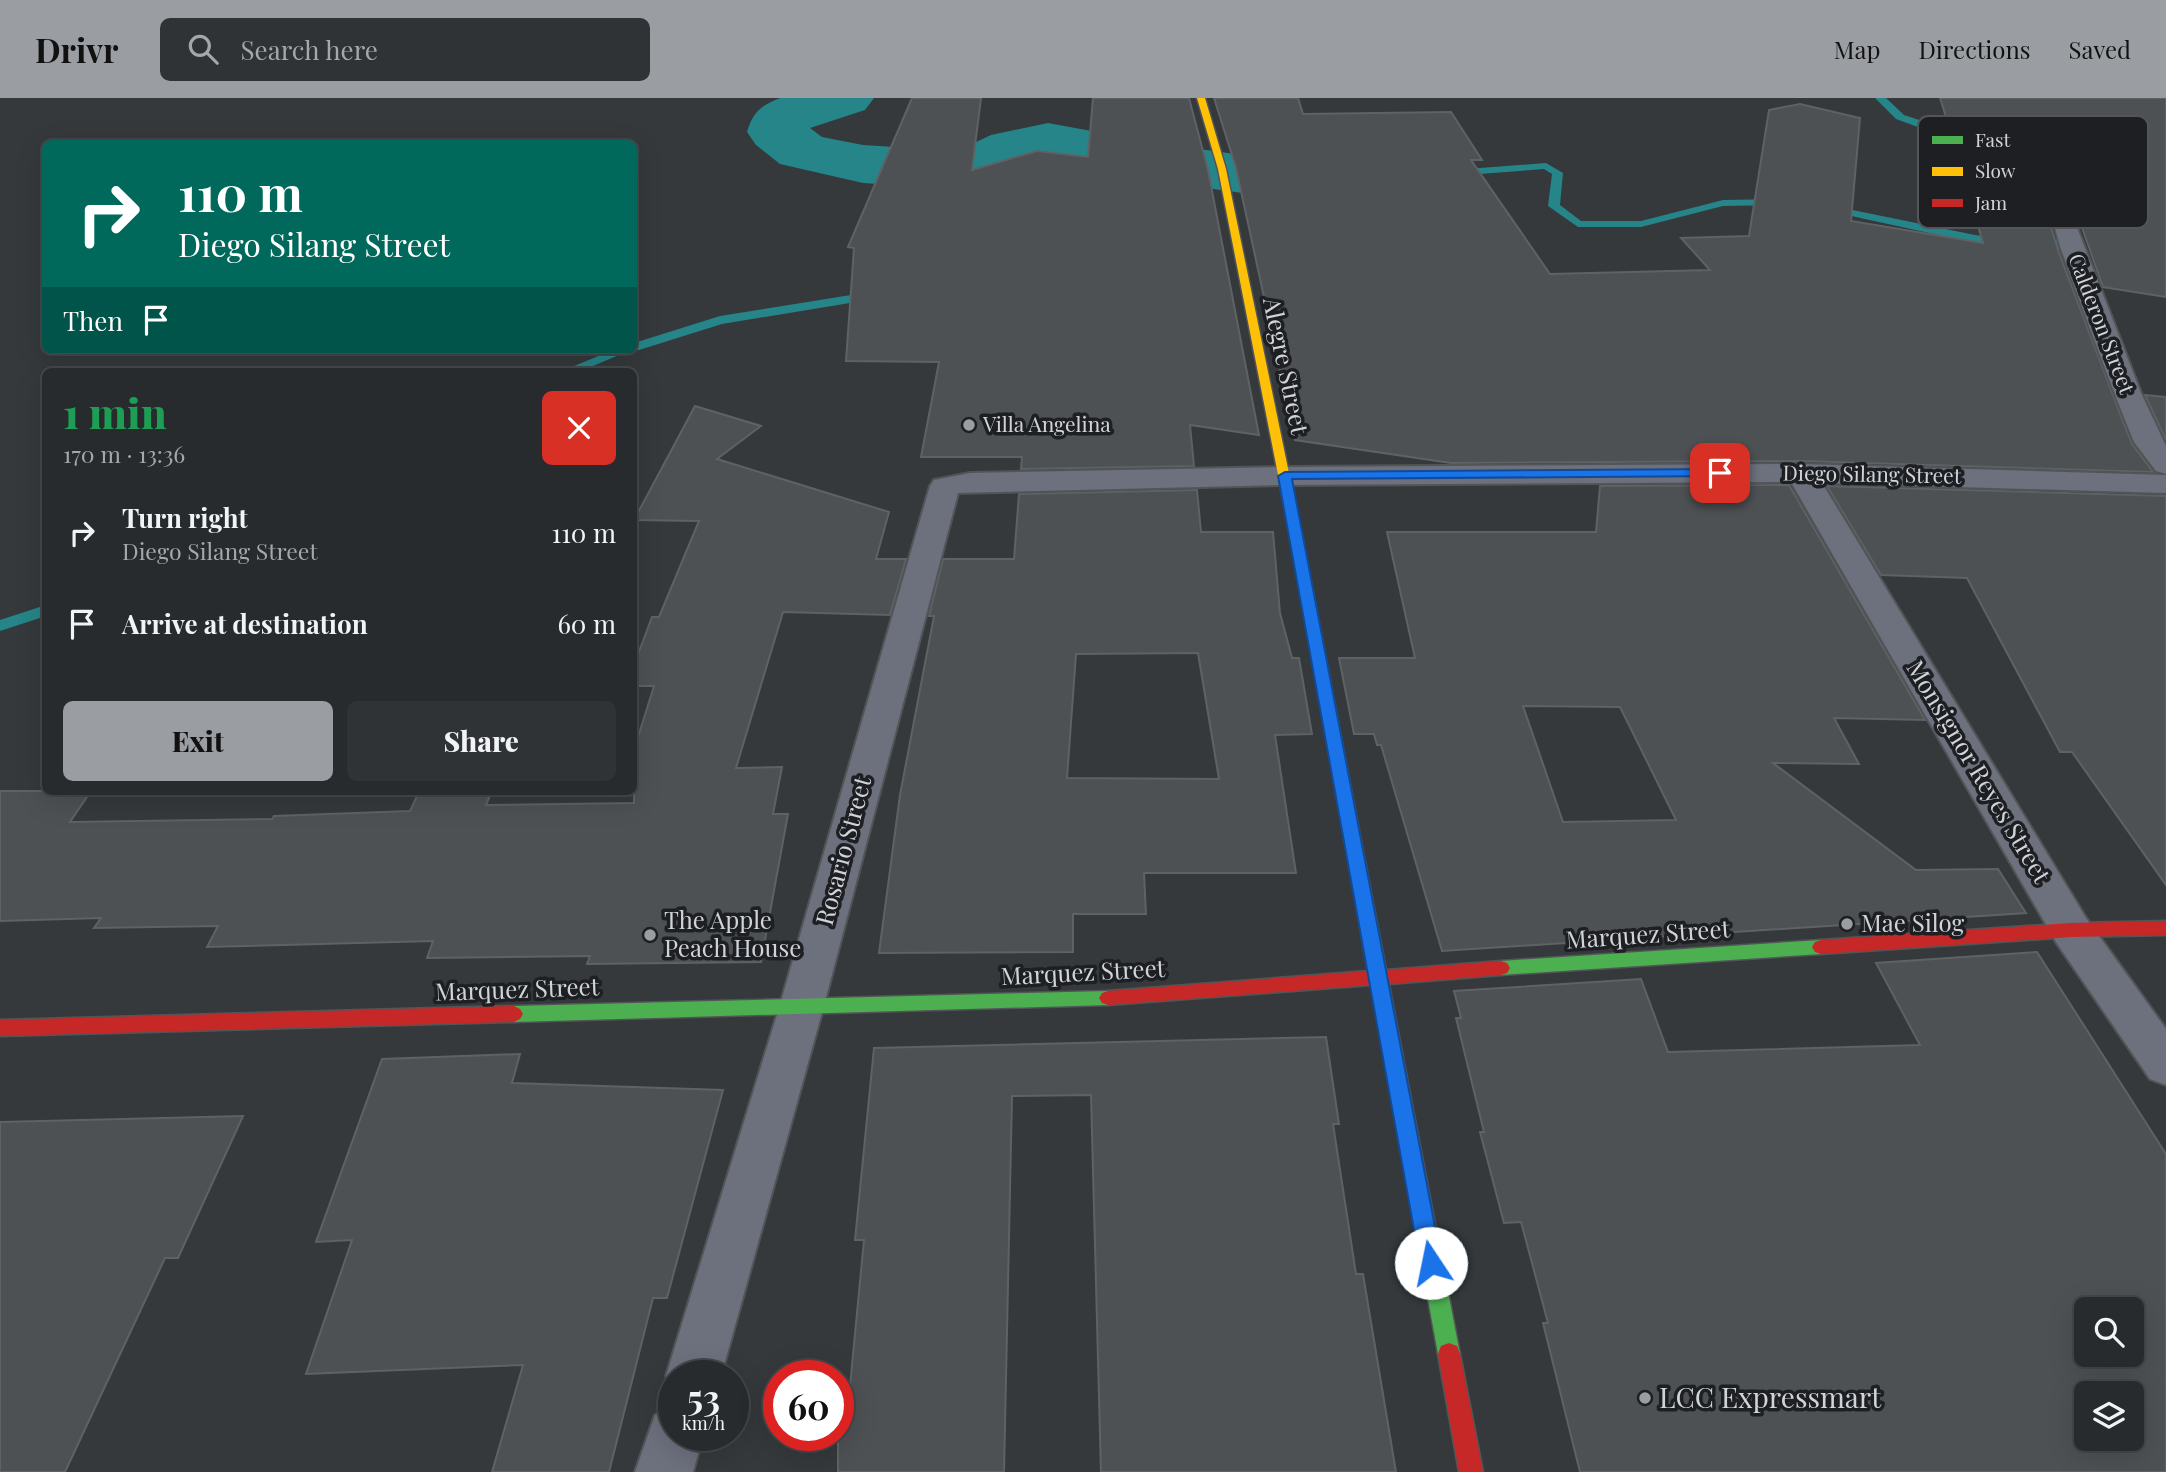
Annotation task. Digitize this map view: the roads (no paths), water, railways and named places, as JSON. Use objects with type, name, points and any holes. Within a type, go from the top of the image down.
[{"type":"main road","name":"Alegre Street","points":[[1201,98],[1222,169],[1285,476],[1471,1472]]},
{"type":"main road","name":"Marquez Street","points":[[0,1028],[1104,998],[1377,976],[2071,930],[2166,928]]},
{"type":"street","name":"Calderon Street","points":[[2065,228],[2127,393],[2148,442],[2166,465]]},
{"type":"street","name":"Diego Silang Street","points":[[945,486],[970,482],[1285,476],[1801,472],[2166,484]]},
{"type":"street","name":"Monsignor Reyes Street","points":[[1801,472],[2071,930],[2166,1065]]},
{"type":"street","name":"Rosario Street","points":[[698,1360],[802,1005],[945,486]]},
{"type":"street","points":[[664,1472],[670,1451]]},
{"type":"waterway","points":[[845,98],[804,109],[780,119],[777,132],[802,151],[863,164],[957,170],[985,163],[1013,148],[1048,141],[1162,163],[1295,181]]},
{"type":"waterway","points":[[1880,98],[1900,117],[1918,123]]},
{"type":"waterway","points":[[1453,173],[1546,166],[1558,173],[1554,206],[1578,224],[1641,224],[1723,203],[1781,202]]},
{"type":"waterway","points":[[1828,208],[1918,227]]},
{"type":"waterway","points":[[1923,228],[1975,239],[2054,249],[2066,234],[2064,228]]},
{"type":"waterway","points":[[637,346],[720,320],[876,295]]},
{"type":"waterway","points":[[577,368],[614,354]]},
{"type":"waterway","points":[[0,626],[42,611]]},
{"type":"place","name":"Villa Angelina","points":[[969,425]]},
{"type":"place","name":"Mae Silog","points":[[1847,924]]},
{"type":"place","name":"The Apple Peach House","points":[[650,935]]},
{"type":"place","name":"LCC Expressmart","points":[[1645,1398]]}]
